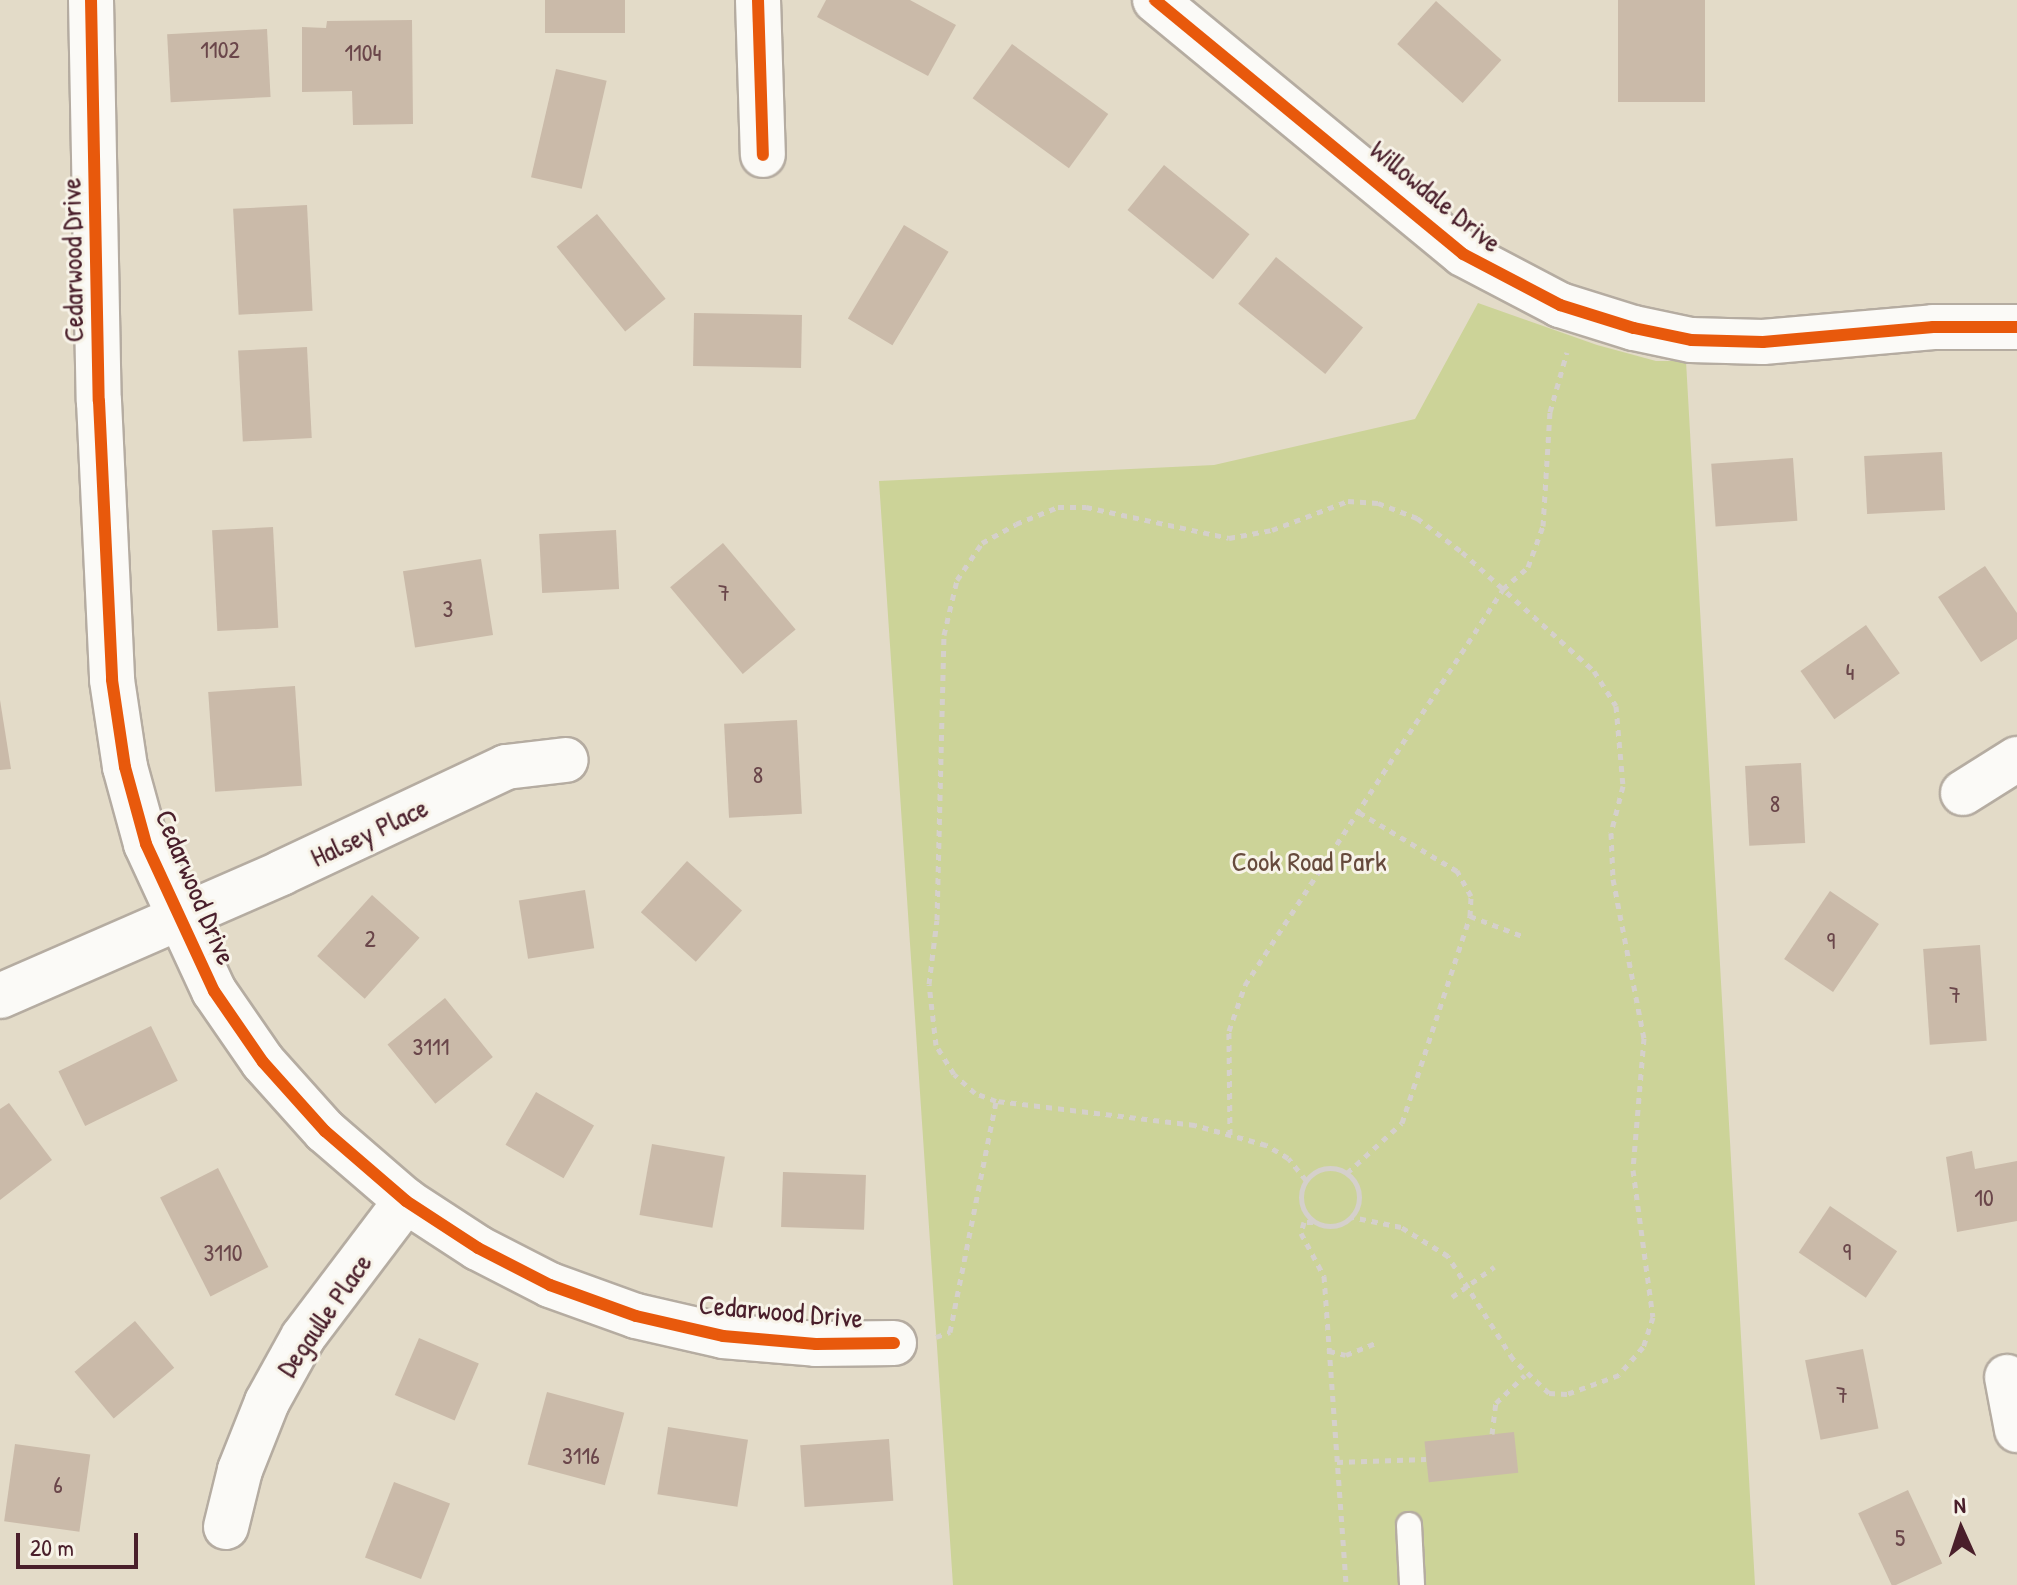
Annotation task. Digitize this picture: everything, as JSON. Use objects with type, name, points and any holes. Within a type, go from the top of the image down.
[{"type":"street","name":"Cedarwood Drive","points":[[91,0],[99,401],[112,680],[125,767],[146,844],[176,919],[214,991],[263,1062],[325,1131],[406,1201],[478,1248],[550,1285],[636,1316],[723,1336],[816,1344],[894,1343]]},
{"type":"street","points":[[758,0],[763,155]]},
{"type":"street","name":"Willowdale Drive","points":[[1155,0],[1463,254],[1500,277],[1579,311],[1691,340],[1763,342],[1933,327],[2017,327]]},
{"type":"street","points":[[1963,793],[2017,759]]},
{"type":"street","name":"Halsey Place","points":[[0,996],[176,919],[506,767],[566,760]]},
{"type":"street","name":"Degaulle Place","points":[[226,1527],[240,1470],[267,1402],[303,1337],[406,1201]]},
{"type":"street","points":[[2007,1377],[2017,1430]]},
{"type":"lane","points":[[1409,1525],[1412,1585]]},
{"type":"path","points":[[1230,1135],[1229,1031],[1245,985],[1360,813],[1503,589],[1528,567],[1543,526],[1550,412],[1579,311]]},
{"type":"path","points":[[1306,1180],[1288,1158],[1195,1125],[996,1101],[975,1093],[954,1074],[936,1045],[929,984],[937,920],[944,635],[957,580],[982,543],[1058,507],[1086,507],[1229,538],[1272,530],[1348,501],[1378,503],[1417,518],[1503,589],[1594,671],[1616,706],[1623,786],[1611,833],[1613,879],[1644,1038],[1633,1170],[1653,1317],[1643,1347],[1619,1375],[1567,1394],[1549,1393],[1525,1375],[1448,1256],[1428,1240],[1366,1216],[1352,1217],[1338,1226],[1304,1222],[1301,1233],[1324,1276],[1346,1585]]},
{"type":"path","points":[[1347,1173],[1402,1123],[1470,916],[1471,896],[1457,871],[1360,813]]},
{"type":"path","points":[[1470,916],[1525,937]]},
{"type":"path","points":[[894,1343],[950,1332],[996,1101]]},
{"type":"path","points":[[1313,1222],[1301,1205],[1306,1180],[1322,1169],[1347,1173]]},
{"type":"path","points":[[1347,1173],[1360,1196],[1352,1217]]},
{"type":"path","points":[[1452,1297],[1494,1267]]},
{"type":"path","points":[[1329,1351],[1346,1355],[1379,1342]]},
{"type":"path","points":[[1492,1434],[1496,1403],[1525,1375]]},
{"type":"path","points":[[1337,1462],[1426,1459]]},
{"type":"green space","name":"Cook Road Park","points":[[1478,303],[1597,345],[1656,361],[1686,361],[1755,1585],[953,1585],[879,481],[1214,465],[1415,419]]},
{"type":"building","points":[[545,0],[625,0],[625,33],[545,33]]},
{"type":"building","points":[[826,0],[910,0],[956,25],[928,76],[817,17]]},
{"type":"building","points":[[1618,0],[1705,0],[1705,102],[1618,102]]},
{"type":"building","points":[[1436,1],[1501,60],[1463,103],[1397,44]]},
{"type":"building","points":[[412,20],[413,124],[353,125],[352,91],[302,92],[302,27],[326,28],[327,21]]},
{"type":"building","points":[[267,29],[271,97],[171,102],[167,34]]},
{"type":"building","points":[[1012,44],[1108,114],[1069,168],[973,98]]},
{"type":"building","points":[[556,69],[607,81],[582,189],[531,177]]},
{"type":"building","points":[[1164,165],[1249,234],[1213,279],[1127,210]]},
{"type":"building","points":[[307,205],[313,311],[239,315],[233,209]]},
{"type":"building","points":[[597,214],[666,299],[625,331],[557,247]]},
{"type":"building","points":[[904,225],[949,252],[892,345],[848,318]]},
{"type":"building","points":[[1276,257],[1363,327],[1325,374],[1238,304]]},
{"type":"building","points":[[694,313],[802,315],[801,368],[693,366]]},
{"type":"building","points":[[307,347],[312,438],[243,441],[238,351]]},
{"type":"building","points":[[1942,452],[1945,510],[1867,514],[1864,456]]},
{"type":"building","points":[[1793,458],[1797,521],[1716,527],[1711,464]]},
{"type":"building","points":[[273,527],[278,628],[217,631],[212,530]]},
{"type":"building","points":[[616,530],[619,589],[542,593],[539,534]]},
{"type":"building","points":[[723,543],[796,630],[743,674],[670,587]]},
{"type":"building","points":[[481,559],[493,635],[415,647],[403,571]]},
{"type":"building","points":[[1985,566],[2017,613],[2017,639],[1981,662],[1938,597]]},
{"type":"building","points":[[1866,625],[1900,673],[1834,719],[1800,671]]},
{"type":"building","points":[[295,686],[302,786],[215,792],[208,692]]},
{"type":"building","points":[[0,700],[11,769],[0,770]]},
{"type":"building","points":[[797,720],[802,814],[729,818],[724,724]]},
{"type":"building","points":[[1801,763],[1805,843],[1749,846],[1745,766]]},
{"type":"building","points":[[687,861],[742,911],[696,962],[641,912]]},
{"type":"building","points":[[585,890],[594,948],[528,959],[519,900]]},
{"type":"building","points":[[1830,891],[1879,924],[1833,992],[1784,959]]},
{"type":"building","points":[[372,895],[420,938],[365,999],[317,956]]},
{"type":"building","points":[[1980,945],[1987,1041],[1930,1045],[1923,949]]},
{"type":"building","points":[[445,998],[493,1057],[435,1104],[387,1045]]},
{"type":"building","points":[[151,1026],[178,1081],[85,1126],[58,1071]]},
{"type":"building","points":[[536,1092],[594,1126],[564,1178],[506,1145]]},
{"type":"building","points":[[9,1103],[52,1160],[0,1200],[0,1109]]},
{"type":"building","points":[[652,1144],[725,1157],[712,1228],[639,1215]]},
{"type":"building","points":[[1972,1151],[1975,1169],[2017,1161],[2017,1221],[1957,1232],[1946,1157]]},
{"type":"building","points":[[218,1168],[268,1267],[210,1296],[160,1198]]},
{"type":"building","points":[[783,1172],[866,1175],[864,1230],[781,1227]]},
{"type":"building","points":[[1830,1206],[1897,1251],[1866,1298],[1799,1252]]},
{"type":"building","points":[[135,1321],[174,1368],[114,1419],[74,1372]]},
{"type":"building","points":[[419,1338],[479,1363],[455,1420],[395,1395]]},
{"type":"building","points":[[1863,1349],[1878,1429],[1821,1440],[1805,1360]]},
{"type":"building","points":[[547,1392],[624,1413],[605,1485],[528,1464]]},
{"type":"building","points":[[668,1427],[748,1440],[737,1507],[657,1494]]},
{"type":"building","points":[[1514,1432],[1518,1473],[1429,1482],[1424,1441]]},
{"type":"building","points":[[889,1439],[893,1501],[805,1507],[800,1445]]},
{"type":"building","points":[[15,1444],[90,1455],[79,1532],[4,1521]]},
{"type":"building","points":[[394,1482],[450,1504],[421,1579],[365,1558]]},
{"type":"building","points":[[1908,1490],[1942,1563],[1892,1585],[1858,1513]]},
{"type":"cycle path","points":[[91,0],[99,401],[112,680],[125,767],[146,844],[214,991],[263,1062],[325,1131],[406,1201],[478,1248],[550,1285],[636,1316],[723,1336],[816,1344],[894,1343]]},
{"type":"cycle path","points":[[758,0],[763,155]]},
{"type":"cycle path","points":[[1155,0],[1463,254],[1560,305],[1634,328],[1691,340],[1763,342],[1933,327],[2017,327]]}]
